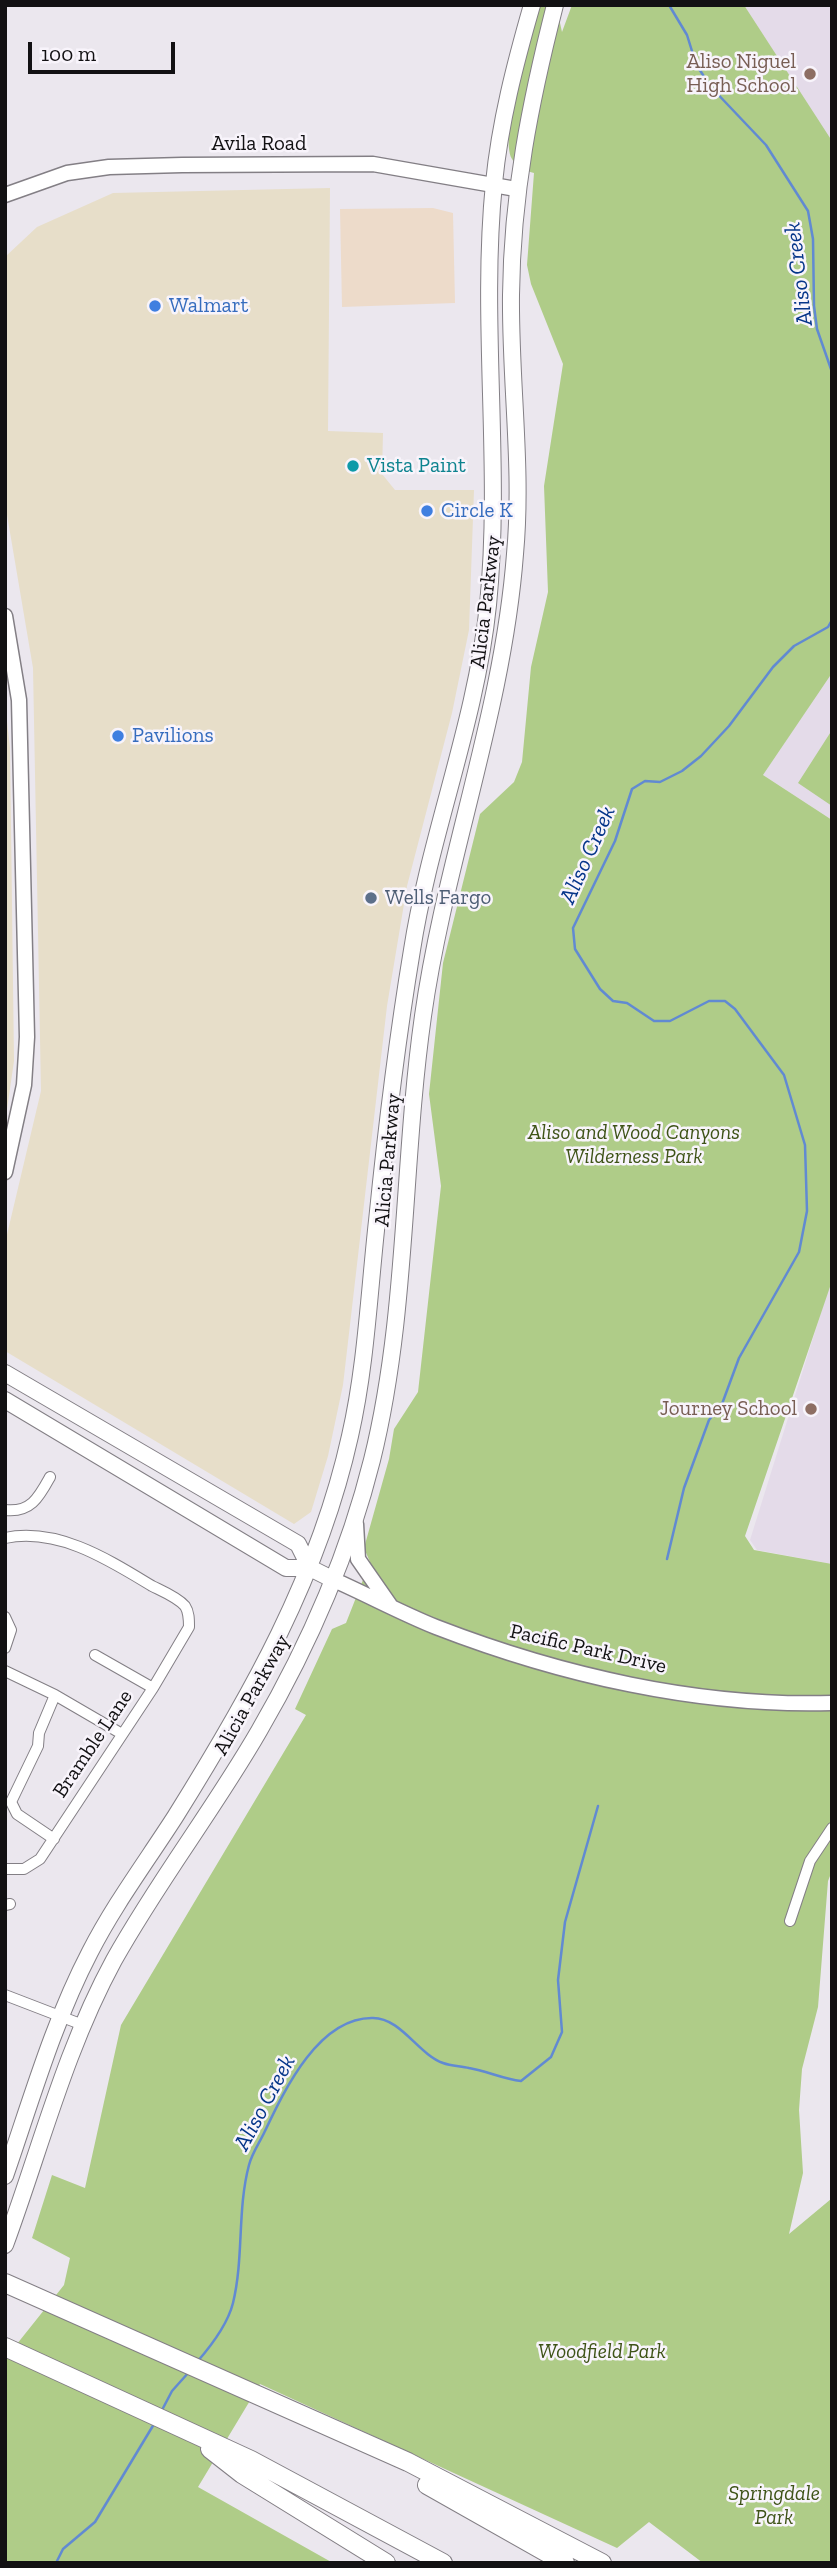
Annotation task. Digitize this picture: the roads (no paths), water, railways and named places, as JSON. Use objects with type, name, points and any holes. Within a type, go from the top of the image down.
[{"type":"highway","points":[[5,2283],[408,2462],[602,2563]]},
{"type":"highway","points":[[5,2347],[188,2431],[246,2467],[386,2563]]},
{"type":"highway","points":[[275,2405],[565,2563]]},
{"type":"highway","points":[[246,2467],[443,2563]]},
{"type":"main road","name":"Alicia Parkway","points":[[5,2176],[60,2016],[91,1949],[243,1705],[275,1647],[310,1568],[338,1486],[355,1414],[413,940],[470,709],[488,607],[494,498],[491,298],[493,186],[508,85],[532,5]]},
{"type":"main road","name":"Alicia Parkway","points":[[7,2242],[34,2156],[83,2025],[114,1961],[258,1733],[303,1651],[334,1580],[355,1521],[372,1459],[390,1364],[422,1019],[435,944],[501,668],[510,610],[518,498],[511,295],[516,189],[533,89],[555,5]]},
{"type":"main road","name":"Avila Road","points":[[5,195],[66,173],[109,167],[169,166],[373,164],[516,189]]},
{"type":"main road","points":[[5,616],[19,700],[27,1037],[24,1084],[5,1172]]},
{"type":"main road","name":"Pacific Park Drive","points":[[5,1373],[298,1544],[310,1568]]},
{"type":"main road","name":"Pacific Park Drive","points":[[5,1399],[286,1569],[310,1568],[393,1609],[541,1664],[586,1675],[706,1696],[781,1703],[828,1703]]},
{"type":"main road","points":[[355,1521],[358,1559],[393,1609]]},
{"type":"street","points":[[5,1510],[24,1510],[32,1506],[50,1477]]},
{"type":"street","name":"Bramble Lane","points":[[5,1538],[33,1536],[86,1548],[181,1603],[189,1616],[186,1636],[40,1859],[24,1869],[5,1869]]},
{"type":"street","points":[[5,1616],[11,1630],[5,1648]]},
{"type":"street","points":[[95,1655],[153,1688]]},
{"type":"street","points":[[5,1671],[55,1695],[122,1734]]},
{"type":"street","points":[[54,1839],[17,1814],[11,1802],[38,1746],[39,1732],[55,1695]]},
{"type":"street","points":[[790,1921],[810,1861],[832,1828]]},
{"type":"street","points":[[5,1995],[83,2025]]},
{"type":"waterway","name":"Aliso Creek","points":[[669,5],[687,35],[696,64],[710,86],[766,145],[808,211],[813,239],[817,329],[832,372]]},
{"type":"waterway","name":"Aliso Creek","points":[[667,1559],[684,1488],[709,1420],[722,1404],[739,1358],[799,1252],[807,1211],[805,1145],[784,1075],[735,1009],[725,1001],[709,1001],[670,1021],[654,1021],[627,1003],[613,1001],[600,989],[575,949],[573,928],[615,841],[632,789],[645,781],[660,782],[682,771],[701,756],[729,726],[773,667],[794,646],[828,627],[832,620]]},
{"type":"waterway","name":"Aliso Creek","points":[[197,2362],[218,2334],[233,2303],[245,2182],[250,2161],[283,2095],[306,2058],[320,2042],[336,2029],[354,2021],[373,2018],[392,2024],[425,2052],[443,2063],[514,2080],[521,2081],[551,2057],[562,2032],[558,1980],[565,1922],[598,1806]]},
{"type":"waterway","name":"Aliso Creek","points":[[161,2412],[172,2391],[189,2372]]},
{"type":"waterway","name":"Aliso Creek","points":[[56,2563],[63,2549],[95,2522],[154,2424]]},
{"type":"place","name":"Aliso Niguel High School","points":[[810,74]]},
{"type":"place","name":"Walmart","points":[[155,306]]},
{"type":"place","name":"Vista Paint","points":[[353,466]]},
{"type":"place","name":"Circle K","points":[[427,511]]},
{"type":"place","name":"Pavilions","points":[[118,736]]},
{"type":"place","name":"Wells Fargo","points":[[371,898]]},
{"type":"place","name":"Journey School","points":[[811,1409]]},
{"type":"park label","name":"Aliso and Wood Canyons Wilderness Park","points":[[634,1145]]},
{"type":"park label","name":"Woodfield Park","points":[[602,2352]]},
{"type":"park label","name":"Springdale Park","points":[[774,2506]]}]
